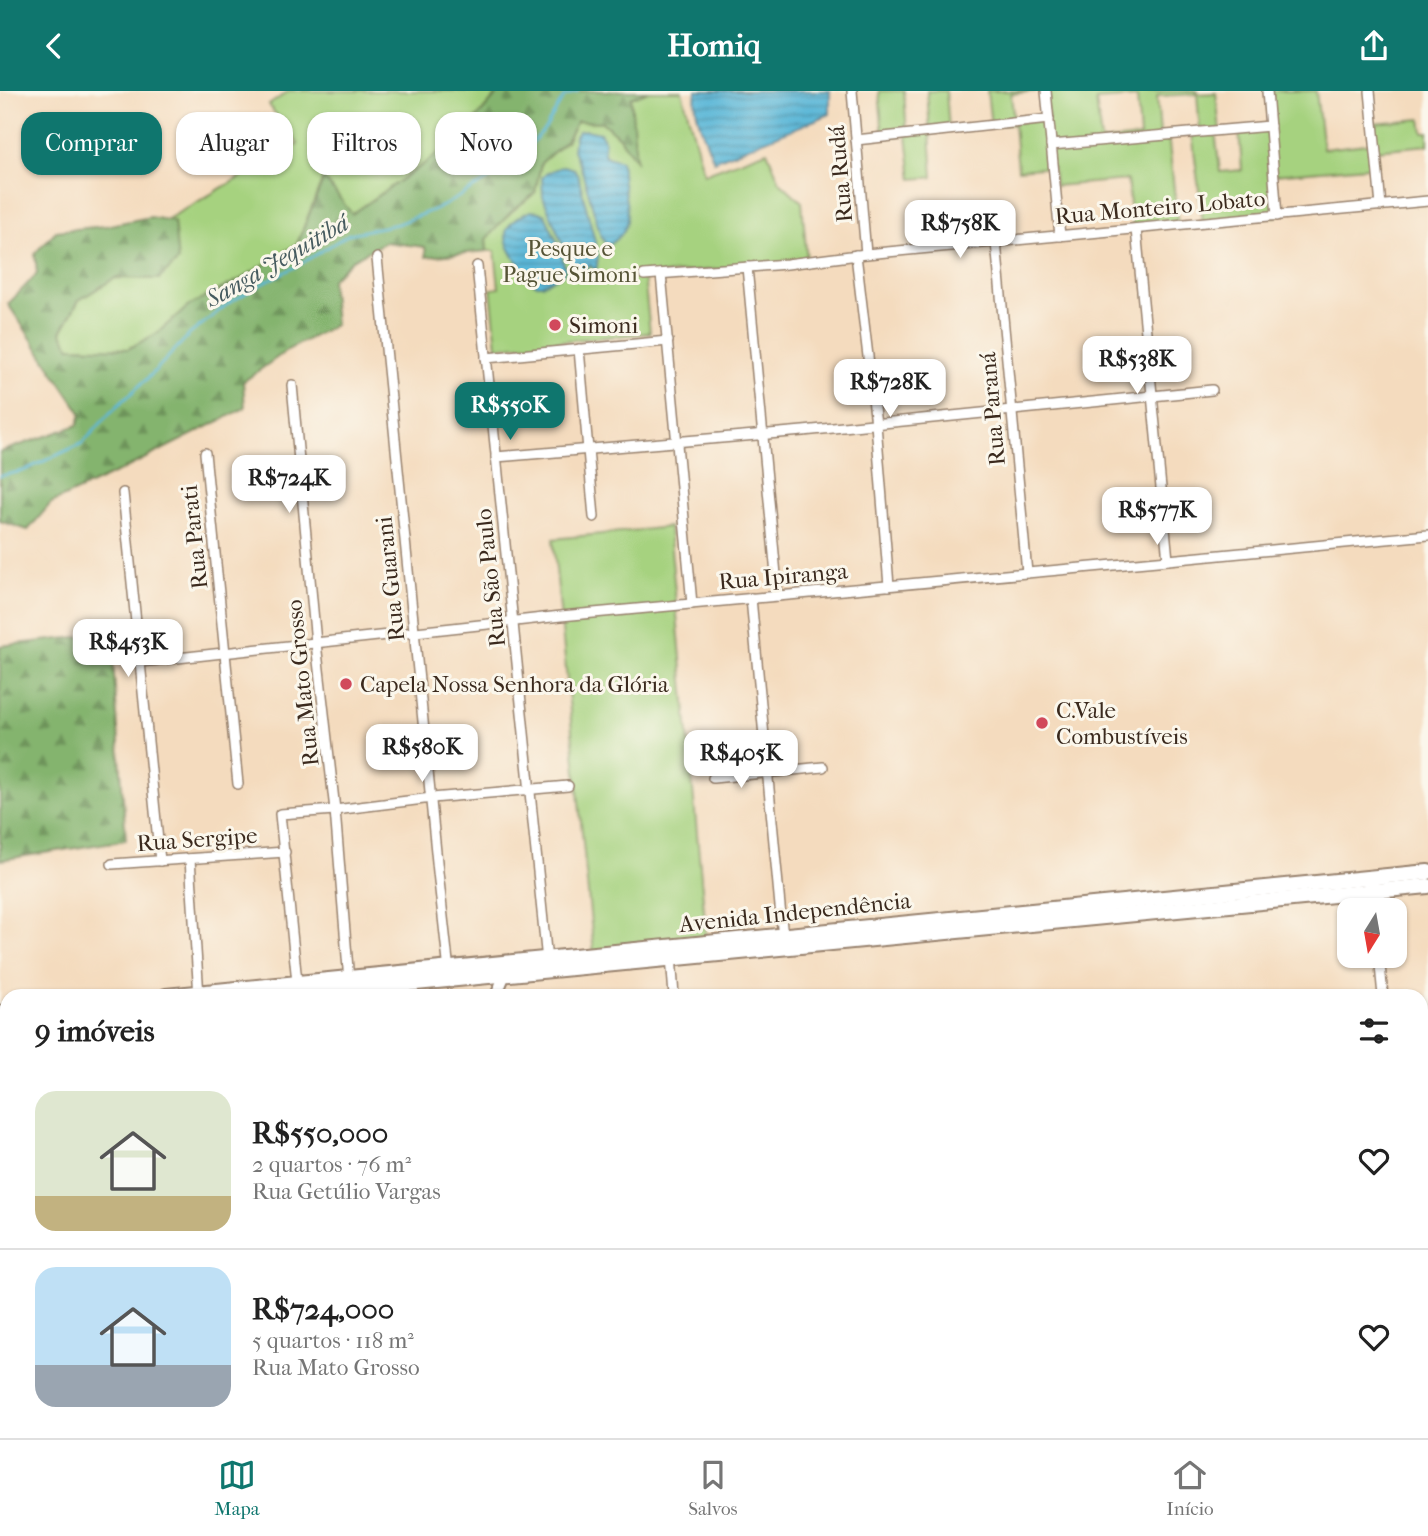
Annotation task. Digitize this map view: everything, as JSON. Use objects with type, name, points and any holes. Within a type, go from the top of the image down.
[{"type":"main road","name":"Avenida Independência","points":[[1372,885],[1428,872]]},
{"type":"main road","name":"Avenida Independência","points":[[311,989],[1372,885],[1428,886]]},
{"type":"main road","name":"Avenida Independência","points":[[287,989],[297,982],[349,984]]},
{"type":"street","name":"Rua Rudá","points":[[852,91],[861,255],[889,586]]},
{"type":"street","points":[[1046,91],[1060,236]]},
{"type":"street","points":[[1267,91],[1277,216]]},
{"type":"street","points":[[1370,91],[1381,206]]},
{"type":"street","points":[[856,140],[1049,119]]},
{"type":"street","points":[[1051,145],[1270,126]]},
{"type":"street","name":"Rua Monteiro Lobato","points":[[644,275],[1428,201]]},
{"type":"street","points":[[1136,229],[1168,561]]},
{"type":"street","name":"Rua Paraná","points":[[996,242],[1027,573]]},
{"type":"street","name":"Rua Guarani","points":[[377,258],[450,974]]},
{"type":"street","name":"Rua São Paulo","points":[[477,266],[548,964]]},
{"type":"street","points":[[747,267],[778,596]]},
{"type":"street","points":[[661,274],[692,604]]},
{"type":"street","points":[[486,358],[667,341]]},
{"type":"street","points":[[579,349],[594,517]]},
{"type":"street","name":"Rua Mato Grosso","points":[[292,385],[335,810],[349,984]]},
{"type":"street","points":[[496,457],[1212,390]]},
{"type":"street","name":"Rua Parati","points":[[205,453],[238,784]]},
{"type":"street","points":[[123,493],[160,861]]},
{"type":"street","name":"Rua Ipiranga","points":[[141,661],[514,621],[1428,535]]},
{"type":"street","points":[[751,598],[783,941]]},
{"type":"street","points":[[713,778],[823,767]]},
{"type":"street","points":[[297,982],[280,814],[568,786]]},
{"type":"street","name":"Rua Sergipe","points":[[112,864],[285,852]]},
{"type":"street","points":[[190,859],[199,989]]},
{"type":"street","points":[[1372,885],[1373,898]]},
{"type":"street","points":[[670,952],[673,989]]},
{"type":"street","points":[[1380,968],[1382,989]]},
{"type":"street","points":[[499,989],[507,969]]},
{"type":"green space","points":[[289,91],[500,91],[482,112],[435,112],[435,155],[421,166],[421,112],[307,112],[307,175],[408,175],[351,215],[323,178],[297,244],[241,279],[190,305],[156,334],[128,349],[69,347],[61,332],[79,300],[115,278],[159,279],[174,221],[166,220],[244,175],[293,175],[293,147],[298,144],[293,137],[293,112],[274,112],[269,105]]},
{"type":"green space","points":[[500,91],[648,91],[631,98],[636,160],[620,138],[602,122],[577,121],[566,141],[541,163],[535,193],[511,212],[486,239],[487,251],[426,257],[425,247],[385,242],[352,260],[331,280],[335,325],[289,349],[243,382],[245,408],[51,503],[28,530],[0,521],[0,452],[78,425],[81,413],[8,304],[37,274],[35,253],[56,231],[105,226],[150,217],[174,221],[178,261],[159,279],[115,278],[79,300],[61,332],[70,347],[128,349],[156,334],[190,305],[241,279],[297,244],[324,178],[352,214],[408,175],[421,175],[421,166],[435,155],[435,175],[537,175],[537,112],[482,112]]},
{"type":"green space","name":"Pesque e Pague Simoni","points":[[648,91],[682,91],[704,174],[767,151],[780,182],[802,202],[807,261],[644,276],[650,333],[497,347],[491,289],[499,288],[495,251],[487,251],[486,239],[511,212],[535,193],[541,163],[566,141],[577,121],[602,122],[620,138],[635,159],[631,98]]},
{"type":"green space","points":[[879,91],[904,91],[907,134],[930,132],[927,91],[946,91],[949,130],[930,133],[933,177],[912,179],[907,135],[883,137]]},
{"type":"green space","points":[[987,91],[1037,91],[1011,94],[1014,123],[1048,119],[1046,91],[1197,91],[1197,94],[1157,96],[1160,135],[1168,135],[1178,225],[1133,229],[1127,180],[1055,186],[1053,167],[1018,170],[1014,124],[991,126]],"holes":[[[1137,97],[1140,137],[1101,141],[1096,100]]]},
{"type":"green space","points":[[1267,91],[1316,91],[1323,149],[1375,143],[1373,123],[1421,119],[1423,132],[1428,132],[1428,145],[1376,150],[1378,166],[1274,175],[1277,216],[1203,223],[1192,133],[1200,132],[1197,94],[1216,93],[1220,130],[1215,131],[1220,172],[1242,170],[1239,129],[1270,126]]},
{"type":"green space","points":[[669,527],[707,943],[594,954],[553,539]]},
{"type":"green space","points":[[111,633],[126,840],[0,860],[0,646]]},
{"type":"water","points":[[696,91],[830,91],[830,114],[714,161],[698,117]]},
{"type":"water","points":[[579,131],[600,133],[604,139],[604,154],[621,161],[627,208],[626,224],[618,238],[610,244],[605,243],[601,236],[573,150],[575,136]]},
{"type":"water","points":[[564,166],[574,169],[578,175],[597,249],[596,271],[590,265],[585,269],[590,276],[577,273],[572,267],[543,197],[542,178],[548,172]]},
{"type":"water","points":[[531,211],[545,215],[559,246],[565,269],[563,274],[542,285],[537,285],[526,275],[506,239],[506,232],[513,221]]},
{"type":"waterway","name":"Sanga Jequitibá","points":[[0,476],[23,471],[83,443],[190,334],[229,303],[349,234],[397,224],[443,206],[486,181],[519,158],[546,127],[564,97],[578,91]]},
{"type":"place","name":"Simoni","points":[[555,325]]},
{"type":"place","name":"Capela Nossa Senhora da Glória","points":[[346,684]]},
{"type":"place","name":"C.Vale Combustíveis","points":[[1042,723]]}]
